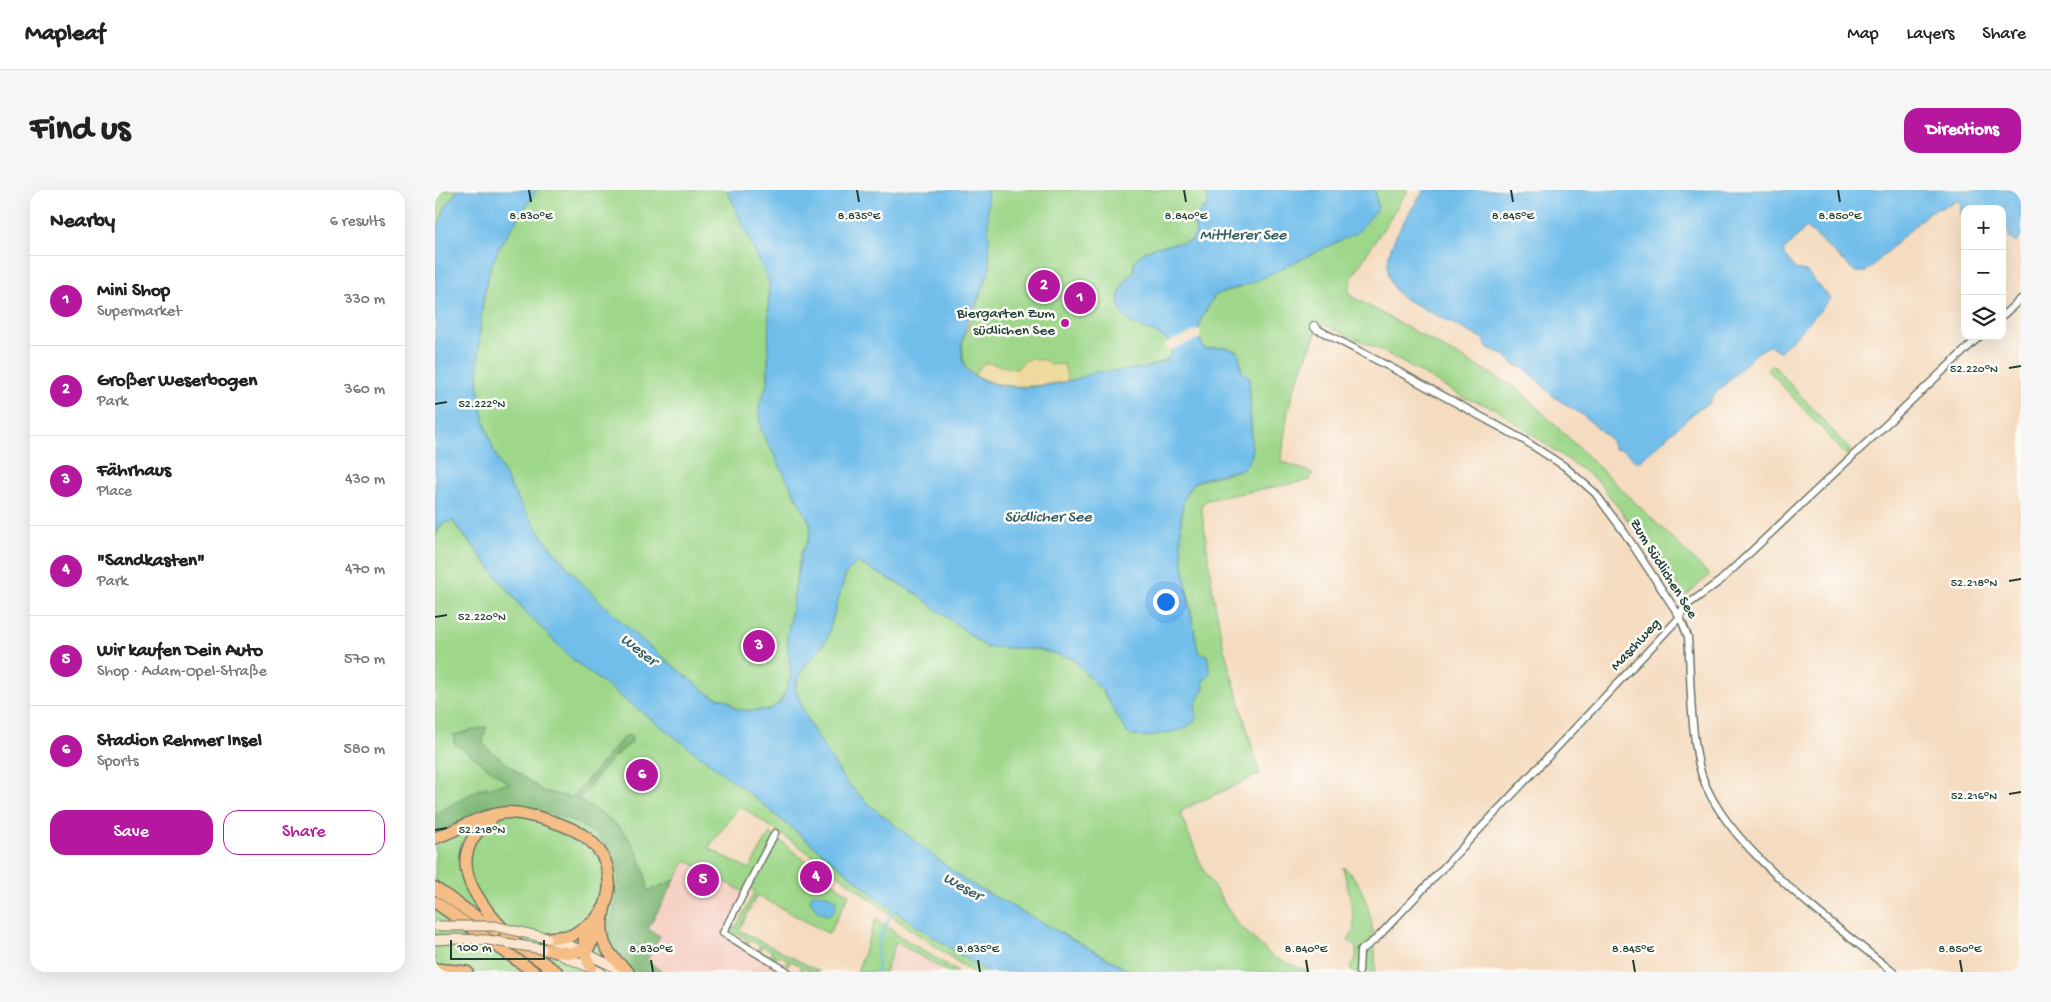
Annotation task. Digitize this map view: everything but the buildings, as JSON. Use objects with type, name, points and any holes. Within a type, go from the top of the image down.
[{"type":"highway","points":[[435,838],[478,819],[515,812],[558,822],[585,834],[597,847],[606,864],[609,892],[590,948],[569,953],[541,949]]},
{"type":"highway","points":[[497,814],[478,829],[468,843],[463,856],[463,870],[469,889],[479,904],[519,947]]},
{"type":"highway","points":[[435,888],[557,972]]},
{"type":"highway","points":[[435,902],[534,972]]},
{"type":"highway","points":[[547,938],[571,936],[597,924]]},
{"type":"highway","points":[[597,924],[605,949],[628,972]]},
{"type":"highway","points":[[583,951],[595,970]]},
{"type":"highway","points":[[435,969],[467,972]]},
{"type":"main road","points":[[436,926],[494,926],[547,938],[583,951],[624,972]]},
{"type":"main road","points":[[435,940],[488,940],[541,949],[595,970]]},
{"type":"street","points":[[2006,312],[2021,298]]},
{"type":"street","name":"Zum Südlichen See","points":[[1315,328],[1405,374],[1522,440],[1564,466],[1595,493],[1680,617],[1688,637],[1699,766],[1707,788],[1725,819],[1752,853],[1893,972]]},
{"type":"street","name":"Maschweg","points":[[1359,972],[1360,951],[1382,932],[1680,617],[1683,608],[1720,581],[1977,340]]},
{"type":"street","points":[[775,833],[723,933],[788,972]]},
{"type":"shaded area","points":[[686,860],[746,893],[729,925],[730,938],[795,972],[662,972],[647,960],[660,936],[648,929]]},
{"type":"shaded area","points":[[896,942],[948,972],[885,972]]},
{"type":"green space","points":[[435,190],[458,190],[446,206],[435,234]]},
{"type":"green space","points":[[537,190],[727,190],[769,282],[768,383],[759,406],[761,430],[811,525],[809,539],[801,553],[787,637],[791,658],[791,676],[788,687],[779,703],[769,710],[738,710],[728,700],[709,694],[637,636],[602,604],[569,569],[539,532],[514,493],[494,451],[481,407],[478,383],[479,343],[485,291],[497,252]]},
{"type":"green space","points":[[987,190],[1207,190],[1208,207],[1203,209],[1194,223],[1196,233],[1191,241],[1150,249],[1143,253],[1133,265],[1134,271],[1127,276],[1118,298],[1128,321],[1166,339],[1171,351],[1168,359],[1141,369],[1096,373],[1078,379],[1037,387],[974,375],[964,366],[962,342],[987,278]]},
{"type":"green space","points":[[1375,190],[1408,190],[1354,274],[1349,287],[1349,295],[1518,389],[1710,575],[1685,596],[1598,481],[1496,409],[1463,397],[1377,348],[1320,323],[1293,391],[1288,410],[1281,461],[1314,474],[1310,477],[1310,480],[1207,500],[1201,505],[1214,599],[1224,649],[1260,774],[1186,808],[1180,813],[1203,869],[1236,922],[1273,957],[1309,972],[1132,972],[964,880],[872,807],[845,781],[808,721],[795,689],[798,677],[826,641],[846,573],[857,562],[914,592],[986,647],[1035,649],[1072,658],[1103,692],[1128,734],[1194,704],[1204,688],[1180,547],[1183,498],[1195,482],[1244,469],[1252,455],[1249,377],[1242,372],[1238,352],[1225,347],[1204,349],[1199,333],[1203,315],[1215,295],[1254,282],[1378,208]]},
{"type":"green space","points":[[1772,364],[1851,451],[1846,455],[1767,369]]},
{"type":"green space","points":[[452,521],[524,610],[573,660],[745,790],[893,910],[987,972],[972,972],[900,922],[813,856],[740,806],[708,848],[749,869],[770,833],[849,895],[829,934],[757,895],[739,930],[820,972],[813,972],[804,968],[799,972],[801,966],[791,961],[788,966],[786,965],[788,960],[779,955],[775,960],[773,959],[775,953],[771,958],[772,951],[762,946],[759,952],[757,951],[760,945],[750,940],[747,945],[745,944],[747,939],[736,933],[732,939],[727,933],[729,925],[736,928],[755,891],[749,888],[746,893],[686,860],[675,880],[648,891],[640,860],[627,836],[607,817],[578,800],[612,758],[619,754],[625,736],[572,798],[542,791],[488,749],[483,744],[486,727],[454,735],[454,743],[511,784],[480,788],[435,815],[435,537],[441,524]]},
{"type":"green space","points":[[486,727],[483,743],[488,749],[542,791],[572,798],[625,736],[631,736],[631,743],[612,758],[578,800],[607,817],[627,836],[640,859],[648,891],[675,880],[648,929],[660,936],[647,960],[662,972],[634,972],[612,952],[608,937],[617,900],[619,884],[617,869],[613,856],[605,844],[583,826],[555,815],[510,805],[495,807],[435,831],[435,815],[462,798],[489,787],[510,784],[454,743],[454,735]]},
{"type":"green space","points":[[495,807],[530,808],[571,820],[589,830],[603,842],[614,858],[619,877],[617,900],[609,930],[608,942],[614,955],[634,972],[435,972],[435,921],[438,920],[435,918],[435,831]]},
{"type":"green space","points":[[1343,867],[1352,875],[1366,900],[1375,945],[1375,972],[1352,972],[1350,966],[1356,959],[1356,948],[1348,940],[1354,929],[1353,912]]},
{"type":"green space","points":[[876,918],[898,935],[958,972],[948,972],[896,942],[885,972],[857,972]]},
{"type":"sand","points":[[1030,359],[1044,360],[1050,365],[1064,364],[1068,381],[1032,386],[1008,386],[974,375],[984,363],[1017,369],[1024,361]]},
{"type":"water","name":"Südlicher See","points":[[458,190],[537,190],[507,234],[493,261],[485,291],[479,343],[478,383],[481,407],[494,451],[514,493],[540,532],[569,569],[602,604],[637,636],[709,694],[728,700],[734,708],[747,711],[769,710],[779,703],[783,698],[791,676],[787,637],[801,553],[809,539],[811,525],[761,430],[759,406],[768,383],[769,282],[727,190],[987,190],[990,266],[987,278],[965,329],[962,354],[966,369],[975,376],[1002,386],[1027,387],[1065,382],[1098,372],[1143,368],[1168,359],[1171,351],[1170,345],[1160,335],[1132,323],[1125,317],[1121,311],[1119,297],[1124,283],[1134,271],[1135,262],[1139,256],[1146,251],[1164,245],[1191,241],[1196,233],[1194,223],[1203,209],[1208,207],[1207,190],[1375,190],[1378,208],[1358,232],[1254,282],[1215,295],[1203,315],[1199,333],[1204,349],[1225,347],[1238,352],[1242,372],[1249,376],[1252,455],[1244,469],[1196,482],[1186,493],[1182,512],[1181,535],[1186,589],[1198,652],[1207,655],[1210,673],[1203,681],[1204,688],[1195,704],[1197,718],[1185,729],[1145,737],[1128,734],[1103,692],[1072,658],[1035,649],[986,647],[914,592],[857,562],[846,573],[826,641],[798,677],[795,689],[808,721],[845,781],[872,807],[964,880],[1132,972],[987,972],[893,910],[745,790],[573,660],[524,610],[453,521],[441,524],[435,537],[435,234],[446,206]]},
{"type":"water","points":[[1424,190],[2021,190],[2021,237],[2016,243],[2009,238],[2009,231],[2006,229],[2006,205],[1961,205],[1961,214],[1960,214],[1961,204],[1957,201],[1928,213],[1866,272],[1855,272],[1806,227],[1783,252],[1795,269],[1806,271],[1831,299],[1780,352],[1770,345],[1757,353],[1712,397],[1709,404],[1699,408],[1638,463],[1624,450],[1614,449],[1610,439],[1584,416],[1554,397],[1526,369],[1515,365],[1504,355],[1488,348],[1483,339],[1401,297],[1392,284],[1388,271],[1389,257],[1393,243]]},
{"type":"water","points":[[824,894],[835,899],[836,910],[827,915],[819,913],[810,900],[811,895]]},
{"type":"pier","points":[[1200,329],[1201,338],[1168,351],[1165,343]]},
{"type":"waterway","points":[[877,972],[878,945],[893,908]]},
{"type":"place","name":"Großer Weserbogen","points":[[1044,286]]},
{"type":"place","name":"Mini Shop","points":[[1080,298]]},
{"type":"place","name":"Biergarten Zum südlichen See","points":[[1065,323]]},
{"type":"place","name":"Fährhaus","points":[[759,646]]},
{"type":"place","name":"Stadion Rehmer Insel","points":[[642,775]]},
{"type":"place","name":"\"Sandkasten\"","points":[[816,877]]},
{"type":"place","name":"Wir kaufen Dein Auto","points":[[703,880]]},
{"type":"water label","name":"Mittlerer See","points":[[1243,236]]},
{"type":"water label","name":"Weser","points":[[638,651]]},
{"type":"water label","name":"Weser","points":[[962,888]]}]
